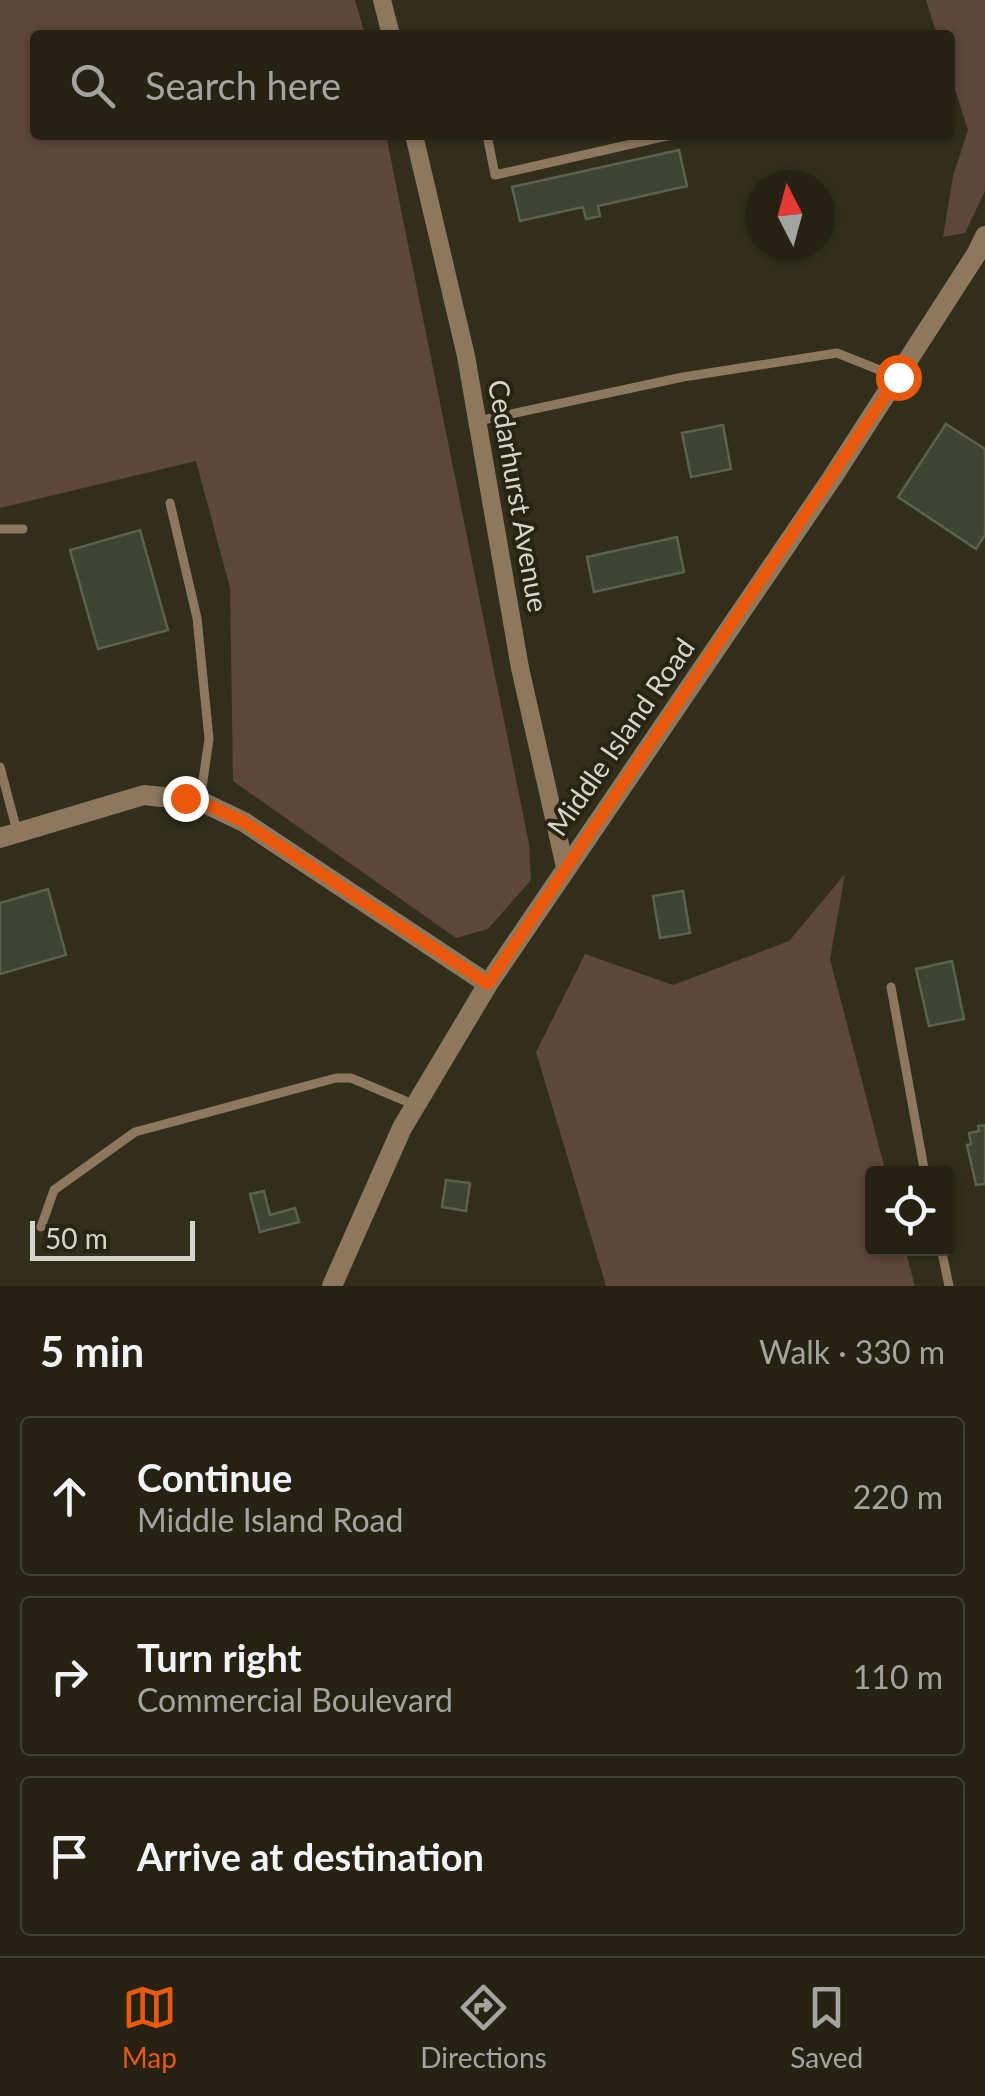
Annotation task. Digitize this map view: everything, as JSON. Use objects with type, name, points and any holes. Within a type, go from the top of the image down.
[{"type":"street","points":[[382,0],[390,30]]},
{"type":"street","name":"Cedarhurst Avenue","points":[[415,140],[466,356],[520,668],[564,867]]},
{"type":"street","name":"Middle Island Road","points":[[332,1286],[402,1128],[488,984],[898,377],[978,254],[985,236]]},
{"type":"street","points":[[9,836],[144,796],[200,801],[244,822],[488,984]]},
{"type":"lane","points":[[487,140],[496,174],[648,140]]},
{"type":"lane","points":[[478,421],[683,378],[838,353],[898,377]]},
{"type":"lane","points":[[170,503],[197,618],[209,739],[200,801]]},
{"type":"lane","points":[[0,528],[23,529]]},
{"type":"lane","points":[[0,766],[9,836]]},
{"type":"lane","points":[[891,987],[924,1166]]},
{"type":"lane","points":[[41,1227],[54,1190],[135,1132],[336,1078],[351,1078],[416,1105]]},
{"type":"lane","points":[[943,1256],[950,1286]]},
{"type":"shaded area","points":[[0,0],[355,0],[364,30],[30,30],[30,140],[387,140],[529,844],[531,880],[488,929],[456,938],[233,781],[230,588],[196,461],[0,508]]},
{"type":"shaded area","points":[[926,0],[985,0],[985,191],[965,233],[943,237],[953,176],[968,130],[955,90],[955,30],[935,30]]},
{"type":"shaded area","points":[[845,874],[830,959],[884,1166],[865,1166],[865,1256],[907,1256],[915,1286],[606,1286],[536,1052],[585,954],[673,985],[789,941]]},
{"type":"building","points":[[679,150],[687,186],[598,206],[600,216],[586,219],[583,207],[520,221],[512,187]]},
{"type":"building","points":[[946,424],[985,449],[985,535],[976,549],[898,497]]},
{"type":"building","points":[[723,425],[731,469],[691,477],[682,433]]},
{"type":"building","points":[[140,530],[168,630],[98,649],[70,550]]},
{"type":"building","points":[[677,537],[684,572],[594,592],[587,557]]},
{"type":"building","points":[[48,889],[66,955],[0,974],[0,903]]},
{"type":"building","points":[[683,891],[690,933],[660,938],[653,896]]},
{"type":"building","points":[[952,961],[964,1019],[929,1026],[916,969]]},
{"type":"building","points":[[985,1125],[985,1184],[976,1185],[967,1145],[971,1144],[969,1133]]},
{"type":"building","points":[[446,1180],[470,1183],[466,1211],[442,1207]]},
{"type":"building","points":[[264,1191],[270,1215],[295,1208],[299,1222],[260,1232],[250,1194]]},
{"type":"route","points":[[185,798],[244,822],[488,984],[898,377]]}]
